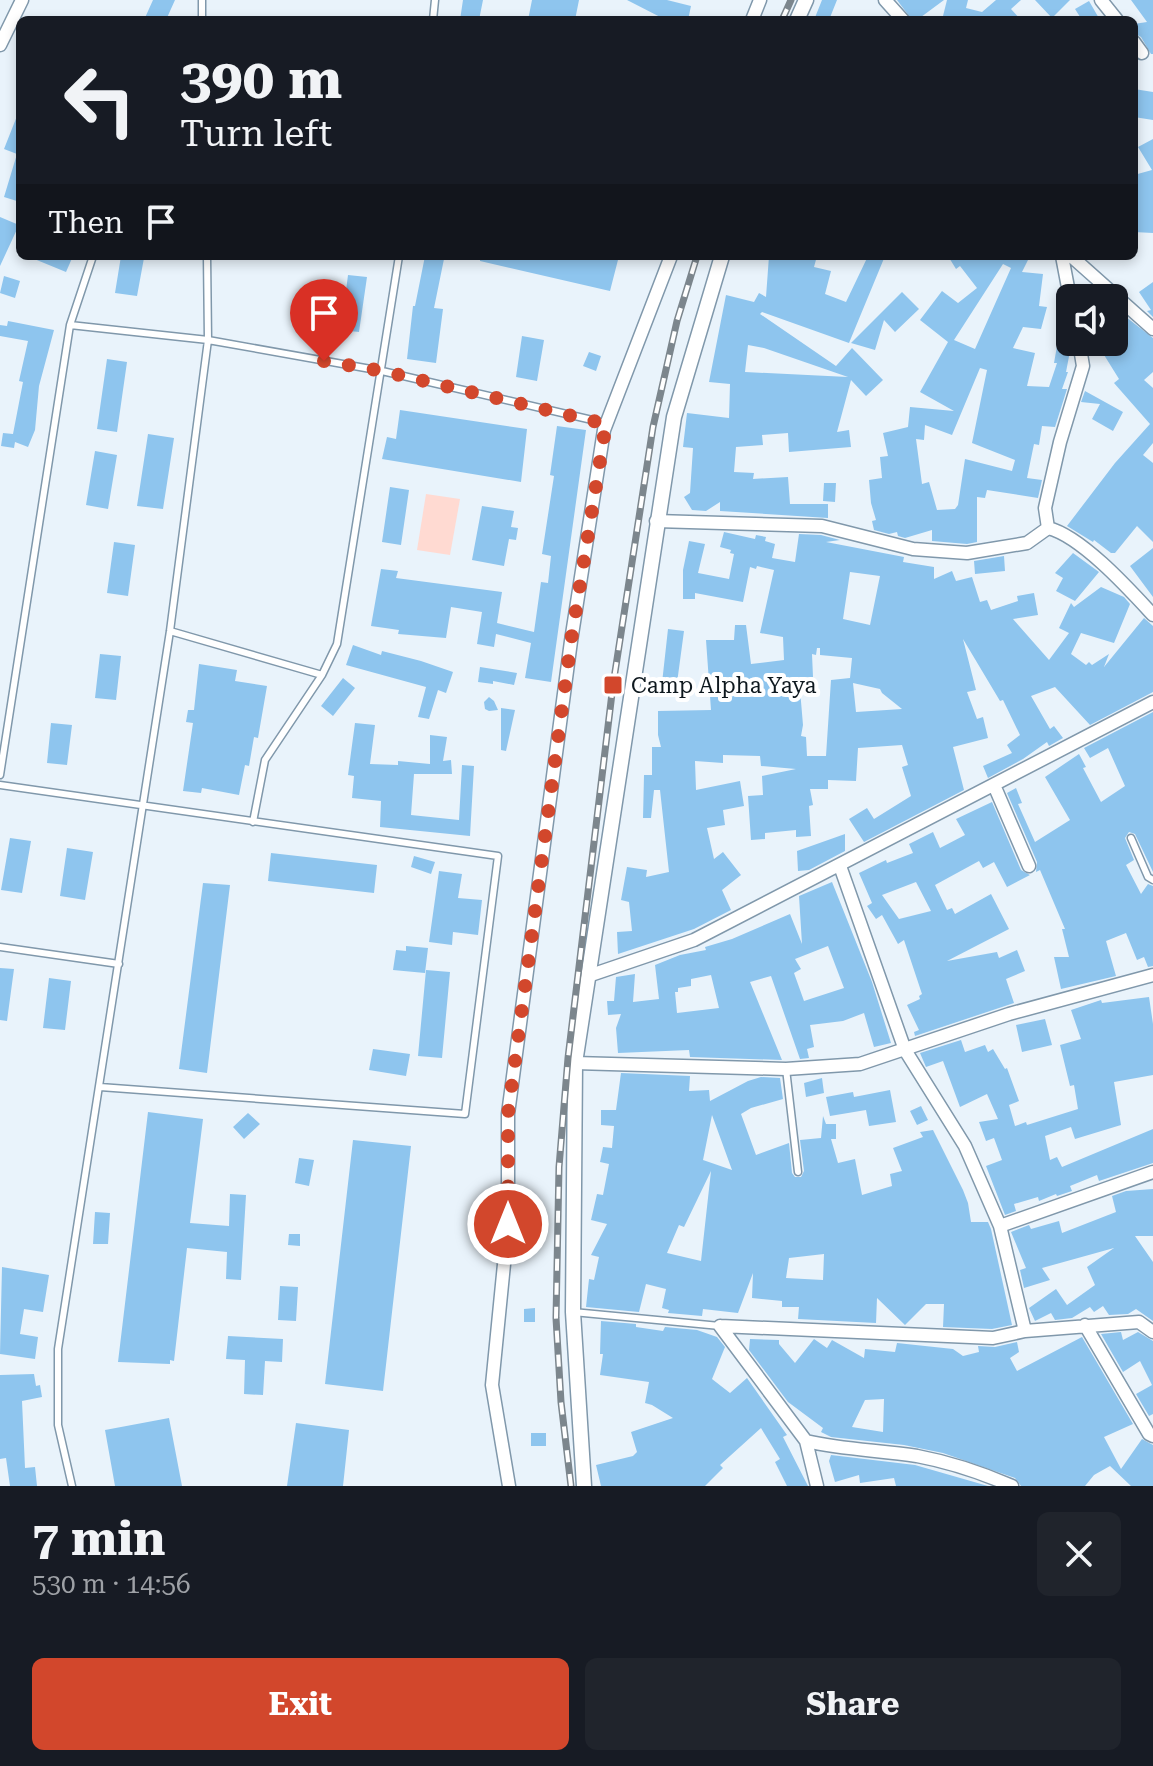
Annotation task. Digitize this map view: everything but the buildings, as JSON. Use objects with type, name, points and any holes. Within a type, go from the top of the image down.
[{"type":"street","points":[[0,45],[22,0]]},
{"type":"street","points":[[885,0],[899,16]]},
{"type":"street","points":[[1101,0],[1114,16]]},
{"type":"street","points":[[509,1486],[492,1385],[508,1224],[508,1114],[571,641],[606,424],[669,260]]},
{"type":"street","points":[[584,1486],[573,1312],[575,1063],[674,417],[721,260]]},
{"type":"street","points":[[1063,260],[1067,284]]},
{"type":"street","points":[[1075,260],[1153,329]]},
{"type":"street","points":[[1048,528],[1045,508],[1060,442],[1083,366],[1081,356]]},
{"type":"street","points":[[656,521],[822,526],[913,549],[967,553],[1027,543],[1048,528]]},
{"type":"street","points":[[1048,528],[1062,532],[1120,580],[1153,615]]},
{"type":"street","points":[[588,976],[694,940],[1153,702]]},
{"type":"street","points":[[994,785],[1029,866]]},
{"type":"street","points":[[840,866],[905,1050],[965,1146],[1000,1226],[1025,1331]]},
{"type":"street","points":[[575,1063],[786,1069],[860,1064],[1009,1014],[1153,975]]},
{"type":"street","points":[[1000,1226],[1153,1172]]},
{"type":"street","points":[[720,1326],[993,1338],[1025,1331],[1139,1322],[1153,1332]]},
{"type":"street","points":[[1085,1325],[1152,1435]]},
{"type":"street","points":[[720,1326],[806,1441],[817,1486]]},
{"type":"street","points":[[806,1441],[841,1449],[917,1456],[985,1474],[1012,1486]]},
{"type":"lane","points":[[0,775],[70,325],[92,260]]},
{"type":"lane","points":[[72,1486],[58,1425],[58,1349],[170,631],[208,340],[207,260]]},
{"type":"lane","points":[[253,822],[265,760],[322,675],[337,644],[398,260]]},
{"type":"lane","points":[[70,325],[208,340],[382,371],[606,424]]},
{"type":"lane","points":[[170,631],[322,675]]},
{"type":"lane","points":[[0,785],[498,856],[465,1114],[100,1087]]},
{"type":"lane","points":[[1131,838],[1148,877],[1153,880]]},
{"type":"lane","points":[[0,947],[119,964]]},
{"type":"lane","points":[[786,1069],[798,1172]]},
{"type":"lane","points":[[573,1312],[720,1326]]},
{"type":"shaded area","points":[[426,494],[460,499],[450,555],[417,550]]},
{"type":"railway","points":[[784,16],[791,0]]},
{"type":"railway","points":[[571,1486],[561,1402],[556,1318],[559,1167],[568,1058],[613,685],[653,427],[677,321],[696,260]]},
{"type":"place","name":"Camp Alpha Yaya","points":[[613,685]]},
{"type":"route","points":[[324,361],[382,371],[606,424],[571,641],[508,1114],[508,1224]]}]
